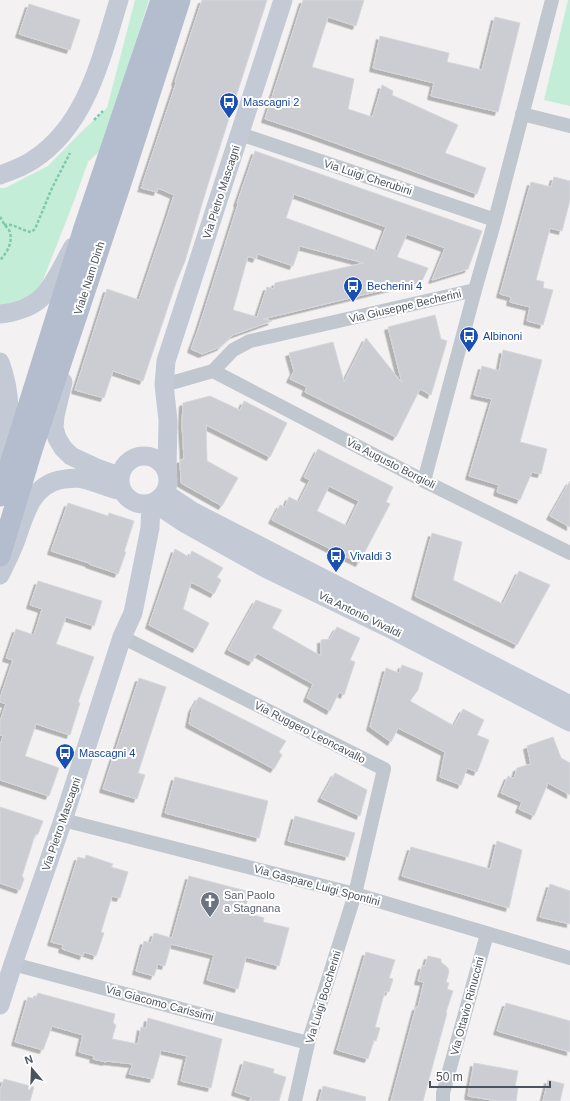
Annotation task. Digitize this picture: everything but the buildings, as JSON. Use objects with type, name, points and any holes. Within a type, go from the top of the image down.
[{"type":"main road","name":"Viale Nam Dinh","points":[[2,490],[84,228],[161,0]]},
{"type":"main road","name":"Viale Nam Dinh","points":[[0,556],[32,450],[121,184],[180,0]]},
{"type":"street","points":[[0,175],[17,169],[46,151],[73,120],[83,104],[90,88],[119,0]]},
{"type":"street","name":"Via Pietro Mascagni","points":[[168,427],[164,385],[166,361],[283,0]]},
{"type":"street","name":"Via Giuseppe Becherini","points":[[213,371],[233,350],[250,341],[475,290],[496,220],[552,0]]},
{"type":"street","points":[[522,114],[570,126]]},
{"type":"street","name":"Via Luigi Cherubini","points":[[240,134],[496,220]]},
{"type":"street","points":[[0,314],[24,308],[43,297],[51,286],[84,228]]},
{"type":"street","points":[[424,481],[475,290]]},
{"type":"street","points":[[72,331],[55,416],[54,428],[57,438],[63,448],[71,456],[99,469],[121,484]]},
{"type":"street","points":[[0,362],[5,375],[10,407],[4,439],[2,490]]},
{"type":"street","points":[[164,385],[213,371]]},
{"type":"street","name":"Via Augusto Borgioli","points":[[213,371],[424,481],[570,553]]},
{"type":"street","points":[[150,456],[168,427]]},
{"type":"street","points":[[167,470],[157,459],[150,456],[142,455],[134,457],[122,468],[121,484],[127,498],[134,502],[143,504],[156,499],[168,484],[168,427]]},
{"type":"street","points":[[0,575],[14,545],[29,504],[40,490],[48,484],[67,478],[77,478],[110,488],[121,484]]},
{"type":"street","name":"Via Antonio Vivaldi","points":[[156,499],[171,497],[192,511],[570,705]]},
{"type":"street","name":"Via Pietro Mascagni","points":[[0,1005],[63,820],[122,638],[133,612],[156,499]]},
{"type":"street","name":"Via Antonio Vivaldi","points":[[156,499],[186,524],[267,569],[395,631],[570,722]]},
{"type":"street","name":"Via Ruggero Leoncavallo","points":[[122,638],[384,769],[355,894]]},
{"type":"street","name":"Via Gaspare Luigi Spontini","points":[[63,820],[355,894],[570,958]]},
{"type":"street","name":"Via Luigi Boccherini","points":[[295,1101],[308,1043],[355,894]]},
{"type":"street","name":"Via Ottavio Rinuccini","points":[[443,1101],[443,1093],[487,934]]},
{"type":"street","name":"Via Giacomo Carissimi","points":[[13,964],[308,1043]]},
{"type":"path","points":[[0,217],[8,229],[10,238],[8,249],[0,260]]},
{"type":"green space","points":[[135,0],[149,0],[102,149],[88,162],[41,285],[30,296],[0,306],[0,188],[5,188],[48,166],[107,108]]},
{"type":"green space","points":[[568,0],[570,0],[570,106],[544,100]]},
{"type":"place","name":"Mascagni 2","points":[[229,119]]},
{"type":"place","name":"Becherini 4","points":[[353,303]]},
{"type":"place","name":"Albinoni","points":[[469,353]]},
{"type":"place","name":"Vivaldi 3","points":[[336,573]]},
{"type":"place","name":"Mascagni 4","points":[[65,770]]},
{"type":"place","name":"San Paolo a Stagnana","points":[[210,918]]}]
